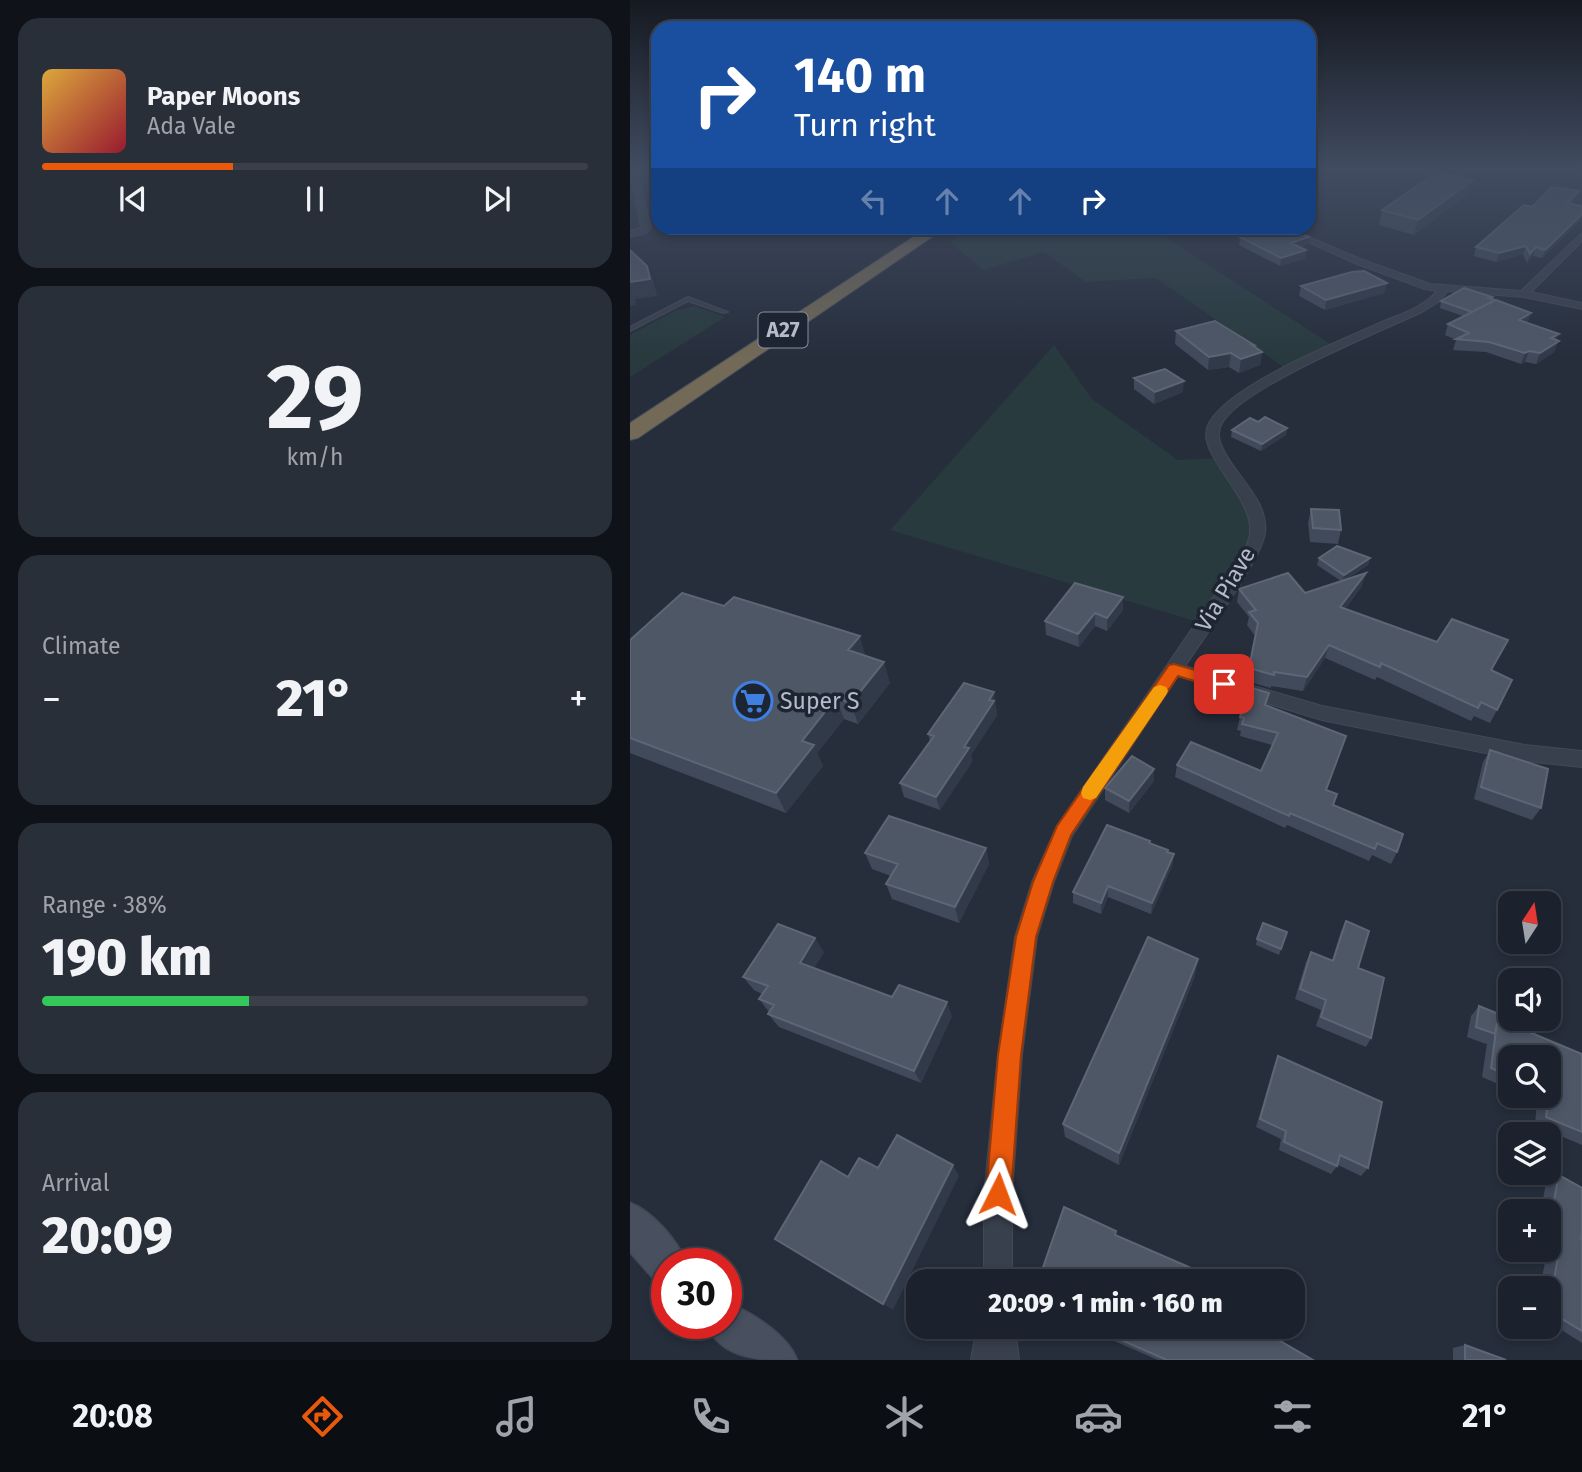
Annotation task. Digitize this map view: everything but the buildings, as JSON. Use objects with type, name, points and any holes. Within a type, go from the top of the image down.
[{"type":"highway","name":"A27","points":[[678,378],[901,235]]},
{"type":"highway","name":"A27","points":[[630,433],[927,235]]},
{"type":"street","points":[[1298,235],[1383,272],[1443,290],[1524,294],[1582,306]]},
{"type":"street","points":[[1524,294],[1582,236]]},
{"type":"street","name":"Via Piave","points":[[998,1269],[1000,1160],[1010,1055],[1026,937],[1043,882],[1064,831],[1243,565],[1258,530],[1257,521],[1241,483],[1216,450],[1211,434],[1214,424],[1223,411],[1254,388],[1418,310],[1436,299],[1443,290]]},
{"type":"street","points":[[1174,669],[1322,713],[1525,753],[1582,759]]},
{"type":"street","points":[[630,1222],[653,1248]]},
{"type":"street","points":[[742,1335],[776,1360]]},
{"type":"street","points":[[986,1360],[990,1339]]},
{"type":"street","points":[[1002,1339],[1004,1360]]},
{"type":"lane","points":[[630,329],[688,299],[724,312]]},
{"type":"shaded area","points":[[960,235],[1162,235],[1338,349],[1289,371],[1156,278],[1086,282],[1044,252],[983,270],[950,242]]},
{"type":"shaded area","points":[[694,306],[725,317],[630,377],[630,335],[675,311]]},
{"type":"shaded area","points":[[1054,345],[1092,399],[1178,460],[1222,458],[1258,530],[1205,624],[890,530]]},
{"type":"slow traffic","points":[[1090,793],[1160,691]]},
{"type":"place","name":"Super S","points":[[753,701]]},
{"type":"route","points":[[998,1194],[1010,1055],[1026,937],[1043,882],[1064,831],[1174,669],[1224,684]]}]
